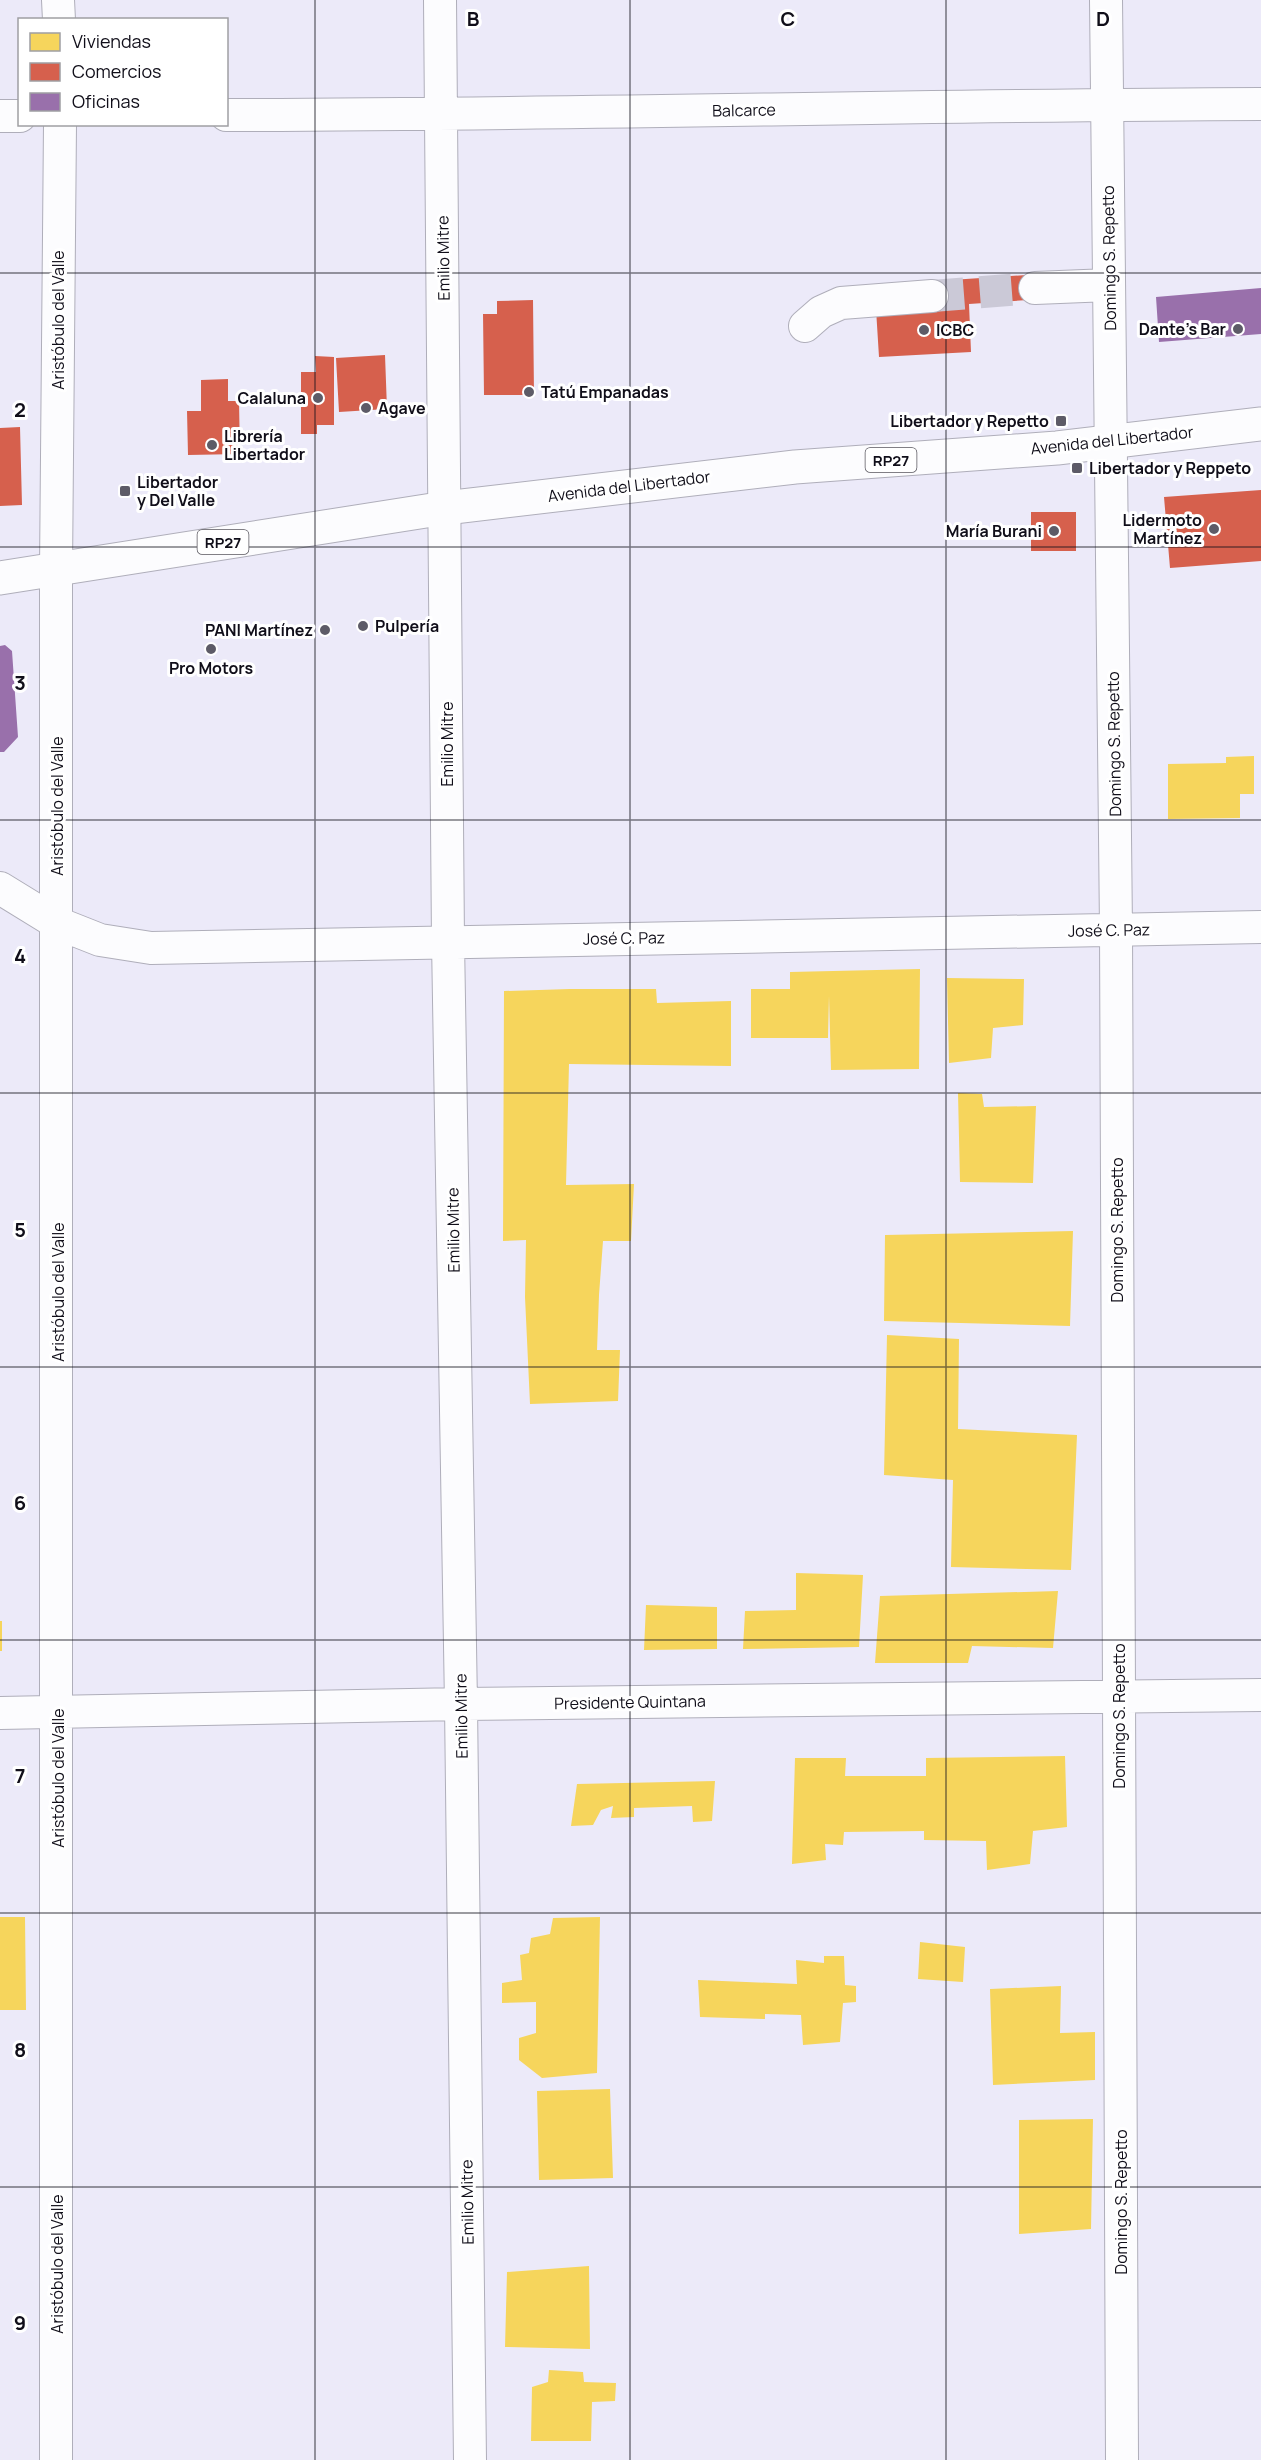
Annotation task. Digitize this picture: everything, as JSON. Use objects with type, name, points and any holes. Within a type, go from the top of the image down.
[{"type":"main road","name":"Avenida del Libertador","points":[[0,578],[446,508],[795,467],[1056,448],[1261,424]]},
{"type":"street","points":[[58,0],[58,18]]},
{"type":"street","name":"Emilio Mitre","points":[[440,0],[448,941],[461,1704],[470,2460]]},
{"type":"street","name":"Domingo S. Repetto","points":[[1106,0],[1116,929],[1122,2460]]},
{"type":"street","name":"Balcarce","points":[[228,116],[441,116],[1107,104],[1261,104]]},
{"type":"street","points":[[0,116],[18,116]]},
{"type":"street","name":"Aristóbulo del Valle","points":[[56,2460],[58,1711],[56,569],[60,126]]},
{"type":"street","points":[[1035,288],[1109,285]]},
{"type":"street","points":[[805,326],[820,312],[841,303],[932,296]]},
{"type":"street","name":"José C. Paz","points":[[0,888],[57,924],[100,940],[151,948],[1261,927]]},
{"type":"street","name":"Presidente Quintana","points":[[0,1713],[461,1704],[1261,1695]]},
{"type":"building: Viviendas","points":[[1254,756],[1254,794],[1240,794],[1240,818],[1168,819],[1168,764],[1226,763],[1226,757]]},
{"type":"building: Viviendas","points":[[920,969],[919,1069],[831,1070],[829,996],[828,1038],[751,1038],[751,989],[790,989],[790,972]]},
{"type":"building: Viviendas","points":[[947,978],[1024,979],[1023,1025],[993,1028],[991,1058],[949,1063]]},
{"type":"building: Viviendas","points":[[656,989],[657,1003],[731,1001],[731,1066],[569,1064],[566,1185],[634,1184],[631,1241],[603,1241],[599,1295],[597,1350],[620,1350],[618,1401],[530,1404],[525,1297],[526,1240],[503,1241],[504,991]]},
{"type":"building: Viviendas","points":[[958,1093],[982,1094],[984,1107],[1036,1106],[1033,1183],[960,1182]]},
{"type":"building: Viviendas","points":[[1073,1231],[1070,1326],[884,1321],[885,1235]]},
{"type":"building: Viviendas","points":[[887,1335],[959,1339],[958,1429],[1077,1435],[1071,1570],[951,1567],[953,1480],[884,1475]]},
{"type":"building: Viviendas","points":[[796,1573],[863,1575],[859,1647],[743,1649],[745,1611],[796,1610]]},
{"type":"building: Viviendas","points":[[1058,1591],[1053,1648],[972,1646],[968,1663],[875,1663],[880,1596]]},
{"type":"building: Viviendas","points":[[646,1605],[717,1607],[717,1649],[644,1650]]},
{"type":"building: Viviendas","points":[[0,1621],[2,1621],[2,1651],[0,1651]]},
{"type":"building: Viviendas","points":[[1065,1756],[1067,1827],[1033,1831],[1030,1864],[987,1870],[986,1841],[924,1840],[924,1831],[844,1832],[843,1845],[825,1844],[826,1860],[792,1864],[795,1758],[846,1758],[845,1776],[926,1776],[926,1758]]},
{"type":"building: Viviendas","points":[[715,1781],[712,1821],[693,1822],[692,1806],[634,1808],[634,1817],[611,1818],[613,1806],[601,1810],[593,1825],[571,1826],[577,1784]]},
{"type":"building: Viviendas","points":[[0,1917],[25,1917],[26,2010],[0,2010]]},
{"type":"building: Viviendas","points":[[600,1917],[597,2073],[542,2078],[519,2060],[519,2038],[536,2033],[536,2002],[502,2003],[502,1983],[522,1980],[520,1955],[529,1953],[531,1938],[550,1934],[553,1918]]},
{"type":"building: Viviendas","points":[[920,1942],[965,1947],[963,1982],[918,1979]]},
{"type":"building: Viviendas","points":[[824,1956],[844,1956],[845,1985],[856,1986],[856,2002],[843,2003],[840,2042],[803,2045],[801,2015],[765,2014],[765,2019],[700,2017],[698,1980],[797,1984],[796,1960],[824,1963]]},
{"type":"building: Viviendas","points":[[1061,1986],[1060,2033],[1095,2032],[1095,2080],[993,2085],[990,1989]]},
{"type":"building: Viviendas","points":[[610,2089],[613,2178],[539,2180],[537,2091]]},
{"type":"building: Viviendas","points":[[1093,2119],[1091,2229],[1019,2234],[1019,2120]]},
{"type":"building: Viviendas","points":[[589,2266],[590,2349],[505,2347],[507,2272]]},
{"type":"building: Viviendas","points":[[549,2370],[583,2372],[584,2382],[616,2383],[615,2401],[592,2402],[591,2441],[531,2441],[532,2387],[548,2382]]},
{"type":"building: Comercios","name":"ICBC","points":[[1027,275],[1028,300],[969,304],[971,352],[879,357],[876,309],[937,305],[936,281]]},
{"type":"building: Comercios","points":[[533,300],[534,395],[484,395],[483,314],[497,314],[497,301]]},
{"type":"building: Comercios","points":[[385,355],[387,409],[339,412],[336,358]]},
{"type":"building: Comercios","name":"Calaluna","points":[[315,356],[334,357],[334,425],[317,425],[317,434],[301,434],[301,372],[316,372]]},
{"type":"building: Comercios","points":[[228,379],[228,401],[239,401],[240,454],[188,455],[187,411],[201,411],[201,380]]},
{"type":"building: Comercios","points":[[20,427],[22,505],[0,506],[0,428]]},
{"type":"building: Comercios","name":"Lidermoto Martínez","points":[[1261,490],[1261,561],[1170,568],[1164,497]]},
{"type":"building: Comercios","name":"María Burani","points":[[1031,512],[1076,512],[1076,551],[1031,551]]},
{"type":"building: Oficinas","points":[[1261,288],[1261,334],[1159,342],[1156,297]]},
{"type":"building: Oficinas","points":[[5,645],[12,651],[18,737],[4,752],[0,752],[0,646]]},
{"type":"tunnel","points":[[932,296],[1035,288]]},
{"type":"place","name":"Dante's Bar","points":[[1238,329]]},
{"type":"place","name":"ICBC","points":[[924,330]]},
{"type":"place","name":"Tatú Empanadas","points":[[529,392]]},
{"type":"place","name":"Calaluna","points":[[318,398]]},
{"type":"place","name":"Agave","points":[[366,408]]},
{"type":"place","name":"Libertador y Repetto","points":[[1061,421]]},
{"type":"place","name":"Librería Libertador","points":[[212,445]]},
{"type":"place","name":"Libertador y Reppeto","points":[[1077,468]]},
{"type":"place","name":"Libertador y Del Valle","points":[[125,491]]},
{"type":"place","name":"Lidermoto Martínez","points":[[1214,529]]},
{"type":"place","name":"María Burani","points":[[1054,531]]},
{"type":"place","name":"Pulpería","points":[[363,626]]},
{"type":"place","name":"PANI Martínez","points":[[325,630]]},
{"type":"place","name":"Pro Motors","points":[[211,649]]}]
